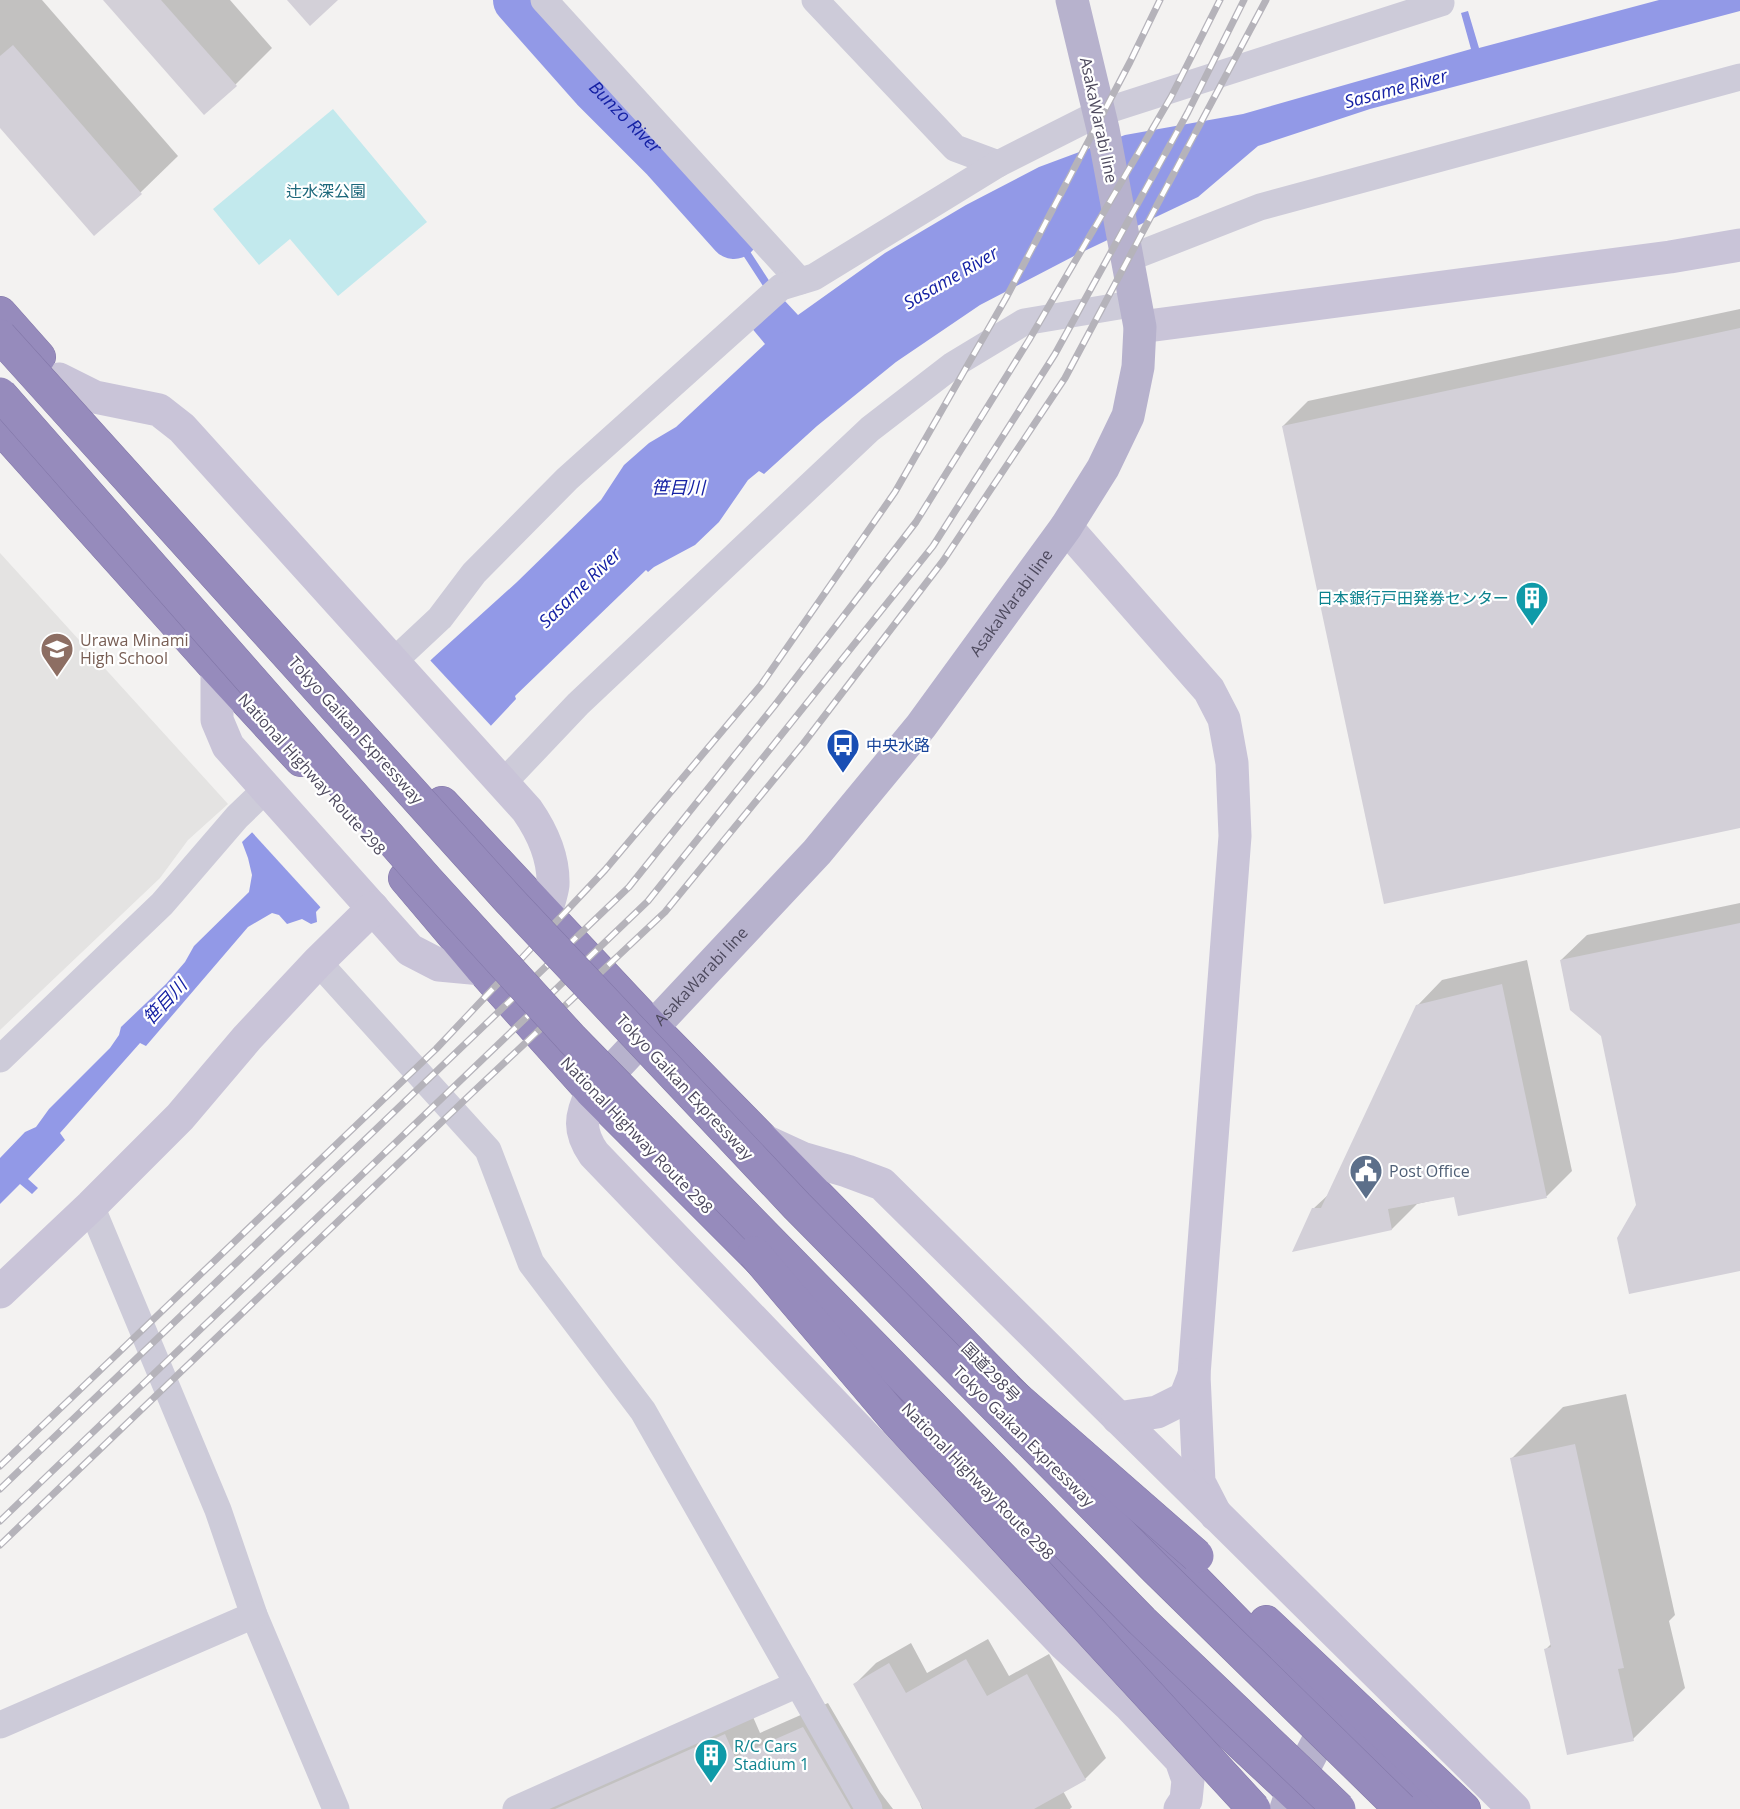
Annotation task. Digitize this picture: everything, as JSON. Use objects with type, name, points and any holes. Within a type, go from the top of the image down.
[{"type":"highway","points":[[0,313],[255,600],[652,1027]]},
{"type":"highway","name":"Tokyo Gaikan Expressway","points":[[0,336],[509,900],[797,1206],[1156,1569],[1401,1809]]},
{"type":"highway","points":[[0,394],[427,880],[572,1039],[896,1420],[1254,1809]]},
{"type":"highway","name":"National Highway Route 298","points":[[0,427],[306,765],[482,969],[592,1092],[1296,1803]]},
{"type":"highway","name":"国道298号","points":[[652,1027],[1330,1718]]},
{"type":"highway","points":[[572,1039],[1142,1620],[1339,1809]]},
{"type":"highway","points":[[797,1206],[1197,1556],[1464,1809]]},
{"type":"highway","points":[[1330,1718],[1427,1809]]},
{"type":"main road","name":"AsakaWarabi line","points":[[592,1092],[817,852],[921,726],[1066,527],[1103,468],[1128,416],[1138,367],[1139,315],[1101,121],[1072,0]]},
{"type":"main road","points":[[1296,1803],[1330,1718]]},
{"type":"street","points":[[544,0],[800,281]]},
{"type":"street","points":[[816,0],[955,148],[998,164]]},
{"type":"street","points":[[397,666],[440,618],[474,573],[567,479],[781,287],[814,277],[998,164],[1101,121],[1441,3]]},
{"type":"street","points":[[1125,249],[1260,207],[1740,77]]},
{"type":"street","points":[[496,775],[578,704],[870,429],[953,364],[1024,322],[1139,315],[1647,260],[1740,245]]},
{"type":"street","points":[[59,379],[95,397],[159,410],[182,428],[527,810],[542,831],[550,859],[553,886],[546,913]]},
{"type":"street","points":[[1066,527],[1209,690],[1224,719],[1232,763],[1235,836],[1194,1375],[1199,1482],[1216,1515]]},
{"type":"street","points":[[217,669],[217,720],[228,746],[410,950],[439,965],[482,969]]},
{"type":"street","points":[[0,1059],[162,904],[237,818],[270,793]]},
{"type":"street","points":[[0,1292],[180,1117],[247,1038],[318,962],[365,899]]},
{"type":"street","points":[[318,962],[488,1150],[531,1263],[643,1411],[869,1809]]},
{"type":"street","points":[[592,1092],[584,1108],[582,1122],[585,1141],[594,1154],[1089,1669],[1129,1705],[1181,1760],[1188,1780],[1186,1800],[1180,1809]]},
{"type":"street","points":[[763,1140],[802,1158],[882,1184],[1514,1809]]},
{"type":"street","points":[[91,1206],[218,1510],[254,1615],[336,1809]]},
{"type":"street","points":[[1118,1418],[1157,1412],[1185,1398],[1194,1375]]},
{"type":"street","points":[[0,1725],[254,1615]]},
{"type":"street","points":[[1089,1669],[1131,1668],[1172,1679]]},
{"type":"street","points":[[516,1809],[798,1684]]},
{"type":"shaded area","name":"Urawa Minami High School","points":[[0,553],[228,804],[188,840],[160,878],[0,1030]]},
{"type":"green space","name":"辻水深公園","points":[[333,109],[427,222],[338,296],[290,239],[259,265],[213,209]]},
{"type":"water","name":"笹目川","points":[[1659,0],[1740,0],[1740,11],[1370,109],[1258,146],[1198,197],[1076,255],[980,305],[896,362],[817,426],[764,474],[759,471],[748,480],[719,522],[695,545],[648,572],[646,570],[515,696],[516,699],[316,912],[317,922],[311,924],[302,919],[287,924],[279,915],[272,913],[248,927],[146,1046],[140,1043],[60,1133],[65,1140],[28,1179],[38,1188],[32,1194],[20,1184],[0,1204],[0,1158],[25,1132],[36,1127],[49,1109],[110,1048],[119,1035],[121,1027],[166,984],[185,962],[194,946],[249,892],[252,875],[242,842],[601,500],[624,465],[649,443],[676,427],[765,344],[750,326],[784,300],[798,315],[885,253],[966,205],[1039,167],[1125,135],[1243,114],[1471,49],[1461,13],[1468,11],[1479,48]]},
{"type":"pier","points":[[428,658],[493,728],[323,910],[250,830]]},
{"type":"building","points":[[103,0],[161,0],[237,86],[204,115]]},
{"type":"building","points":[[287,0],[338,0],[310,26]]},
{"type":"building","points":[[13,45],[142,194],[94,236],[0,128],[0,56]]},
{"type":"building","name":"日本銀行戸田発券センター","points":[[1740,328],[1740,828],[1384,904],[1282,426]]},
{"type":"building","points":[[1740,923],[1740,1271],[1629,1294],[1617,1238],[1636,1205],[1601,1036],[1570,1010],[1560,960]]},
{"type":"building","points":[[1502,984],[1547,1198],[1458,1216],[1454,1197],[1388,1209],[1392,1230],[1292,1252],[1312,1208],[1321,1208],[1416,1005]]},
{"type":"building","points":[[1575,1444],[1624,1668],[1618,1669],[1634,1741],[1567,1755],[1544,1649],[1551,1647],[1510,1458]]},
{"type":"building","points":[[966,1659],[987,1696],[1027,1674],[1086,1780],[1034,1809],[923,1809],[853,1684],[889,1663],[906,1693]]},
{"type":"building","points":[[803,1727],[851,1809],[555,1809],[725,1734],[735,1757]]},
{"type":"waterway","name":"Bunzo River","points":[[518,0],[595,87],[665,157],[734,234]]},
{"type":"waterway","points":[[734,234],[771,291]]},
{"type":"railway","points":[[0,1466],[436,1049],[605,870],[761,685],[895,492],[1006,298],[1130,62],[1160,0]]},
{"type":"railway","points":[[0,1489],[629,887],[775,705],[916,522],[1029,340],[1171,97],[1220,0]]},
{"type":"railway","points":[[0,1521],[648,901],[933,546],[1055,354],[1188,112],[1244,0]]},
{"type":"railway","points":[[0,1545],[472,1093],[665,912],[803,744],[943,561],[1065,378],[1266,0]]},
{"type":"place","name":"日本銀行戸田発券センター","points":[[1532,627]]},
{"type":"place","name":"Urawa Minami High School","points":[[57,678]]},
{"type":"place","name":"中央水路","points":[[843,774]]},
{"type":"place","name":"Post Office","points":[[1366,1200]]},
{"type":"place","name":"R/C Cars Stadium 1","points":[[711,1784]]},
{"type":"water label","name":"Sasame River","points":[[1396,89]]},
{"type":"water label","name":"Sasame River","points":[[951,278]]},
{"type":"water label","name":"Sasame River","points":[[580,588]]}]
